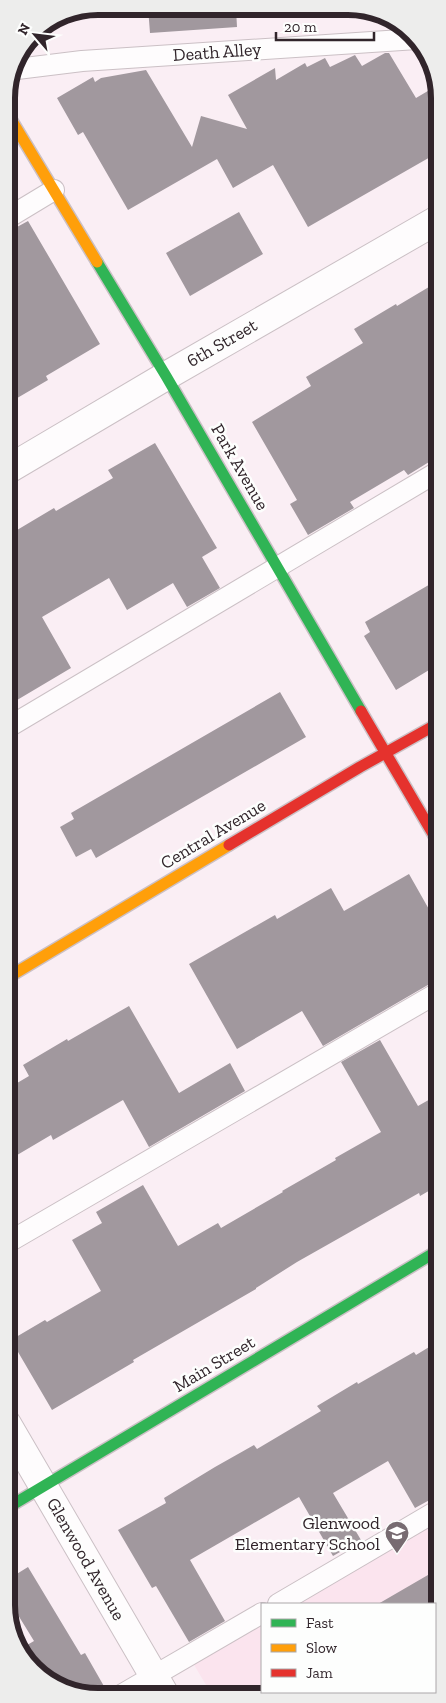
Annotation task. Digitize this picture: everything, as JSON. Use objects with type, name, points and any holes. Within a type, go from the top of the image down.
[{"type":"street","name":"Park Avenue","points":[[15,126],[166,376],[431,830]]},
{"type":"street","name":"6th Street","points":[[15,465],[431,224]]},
{"type":"street","name":"Central Avenue","points":[[15,973],[386,752],[431,727]]},
{"type":"street","name":"Main Street","points":[[15,1503],[431,1255]]},
{"type":"street","name":"Glenwood Avenue","points":[[15,1437],[159,1686]]},
{"type":"lane","name":"Death Alley","points":[[21,69],[82,61],[406,40]]},
{"type":"lane","points":[[15,214],[54,190]]},
{"type":"lane","points":[[15,723],[431,475]]},
{"type":"lane","points":[[15,1238],[431,997]]},
{"type":"lane","points":[[280,1603],[431,1514]]},
{"type":"lane","points":[[159,1686],[261,1614]]},
{"type":"shaded area","name":"Glenwood Elementary School","points":[[431,1508],[431,1603],[270,1603]]},
{"type":"shaded area","points":[[261,1609],[261,1688],[208,1688],[187,1653]]},
{"type":"building","points":[[149,15],[236,15],[237,27],[150,33]]},
{"type":"building","points":[[385,53],[389,53],[416,98],[430,90],[431,157],[308,227],[273,165],[233,188],[217,159],[128,210],[83,132],[78,135],[57,98],[93,77],[95,82],[101,78],[146,70],[192,147],[201,116],[247,129],[228,95],[275,68],[276,80],[305,63],[307,67],[325,58],[330,67],[355,55],[362,66]]},
{"type":"building","points":[[239,212],[263,254],[190,296],[166,253]]},
{"type":"building","points":[[28,221],[100,344],[46,376],[48,380],[15,399],[15,228]]},
{"type":"building","points":[[431,286],[431,459],[408,475],[404,470],[350,502],[354,508],[308,535],[290,504],[297,500],[252,422],[311,386],[306,377],[363,343],[354,329],[396,304],[397,306]]},
{"type":"building","points":[[155,443],[217,548],[202,557],[220,588],[187,607],[173,583],[127,610],[109,578],[42,617],[71,668],[15,701],[15,531],[54,508],[56,511],[113,478],[108,470]]},
{"type":"building","points":[[431,584],[431,669],[396,690],[364,636],[370,632],[365,622]]},
{"type":"building","points":[[280,692],[306,737],[96,858],[91,849],[76,857],[60,827],[74,819],[71,813]]},
{"type":"building","points":[[409,874],[431,913],[431,983],[323,1046],[302,1011],[237,1049],[189,964],[275,915],[277,919],[331,888],[344,911]]},
{"type":"building","points":[[129,1006],[179,1093],[230,1063],[245,1091],[149,1147],[123,1100],[53,1140],[51,1135],[15,1156],[15,1084],[29,1076],[23,1065],[67,1039],[68,1041]]},
{"type":"building","points":[[380,1040],[418,1106],[431,1099],[431,1190],[420,1196],[419,1193],[297,1262],[256,1289],[133,1360],[134,1362],[52,1410],[15,1347],[15,1338],[45,1320],[47,1322],[101,1291],[72,1240],[102,1223],[96,1212],[143,1185],[178,1246],[218,1223],[221,1228],[381,1132],[341,1062]]},
{"type":"building","points":[[431,1346],[431,1499],[415,1508],[388,1461],[333,1493],[361,1540],[333,1556],[299,1497],[190,1560],[225,1621],[189,1642],[156,1586],[152,1588],[118,1530],[166,1503],[164,1498],[215,1467],[254,1445],[257,1449],[321,1411],[317,1406],[357,1382],[358,1384],[414,1352],[416,1355]]},
{"type":"building","points":[[28,1567],[81,1655],[85,1653],[105,1688],[71,1684],[39,1664],[26,1646],[34,1641],[16,1611],[15,1575]]},
{"type":"building","points":[[431,1573],[431,1603],[380,1603]]},
{"type":"traffic: fast","points":[[97,262],[166,376],[361,711]]},
{"type":"traffic: fast","points":[[15,1503],[431,1255]]},
{"type":"traffic: slow","points":[[15,126],[97,262]]},
{"type":"traffic: slow","points":[[15,973],[229,845]]},
{"type":"traffic: jam","points":[[361,711],[431,830]]},
{"type":"traffic: jam","points":[[229,845],[360,767],[431,727]]},
{"type":"place","name":"Glenwood Elementary School","points":[[397,1554]]}]
